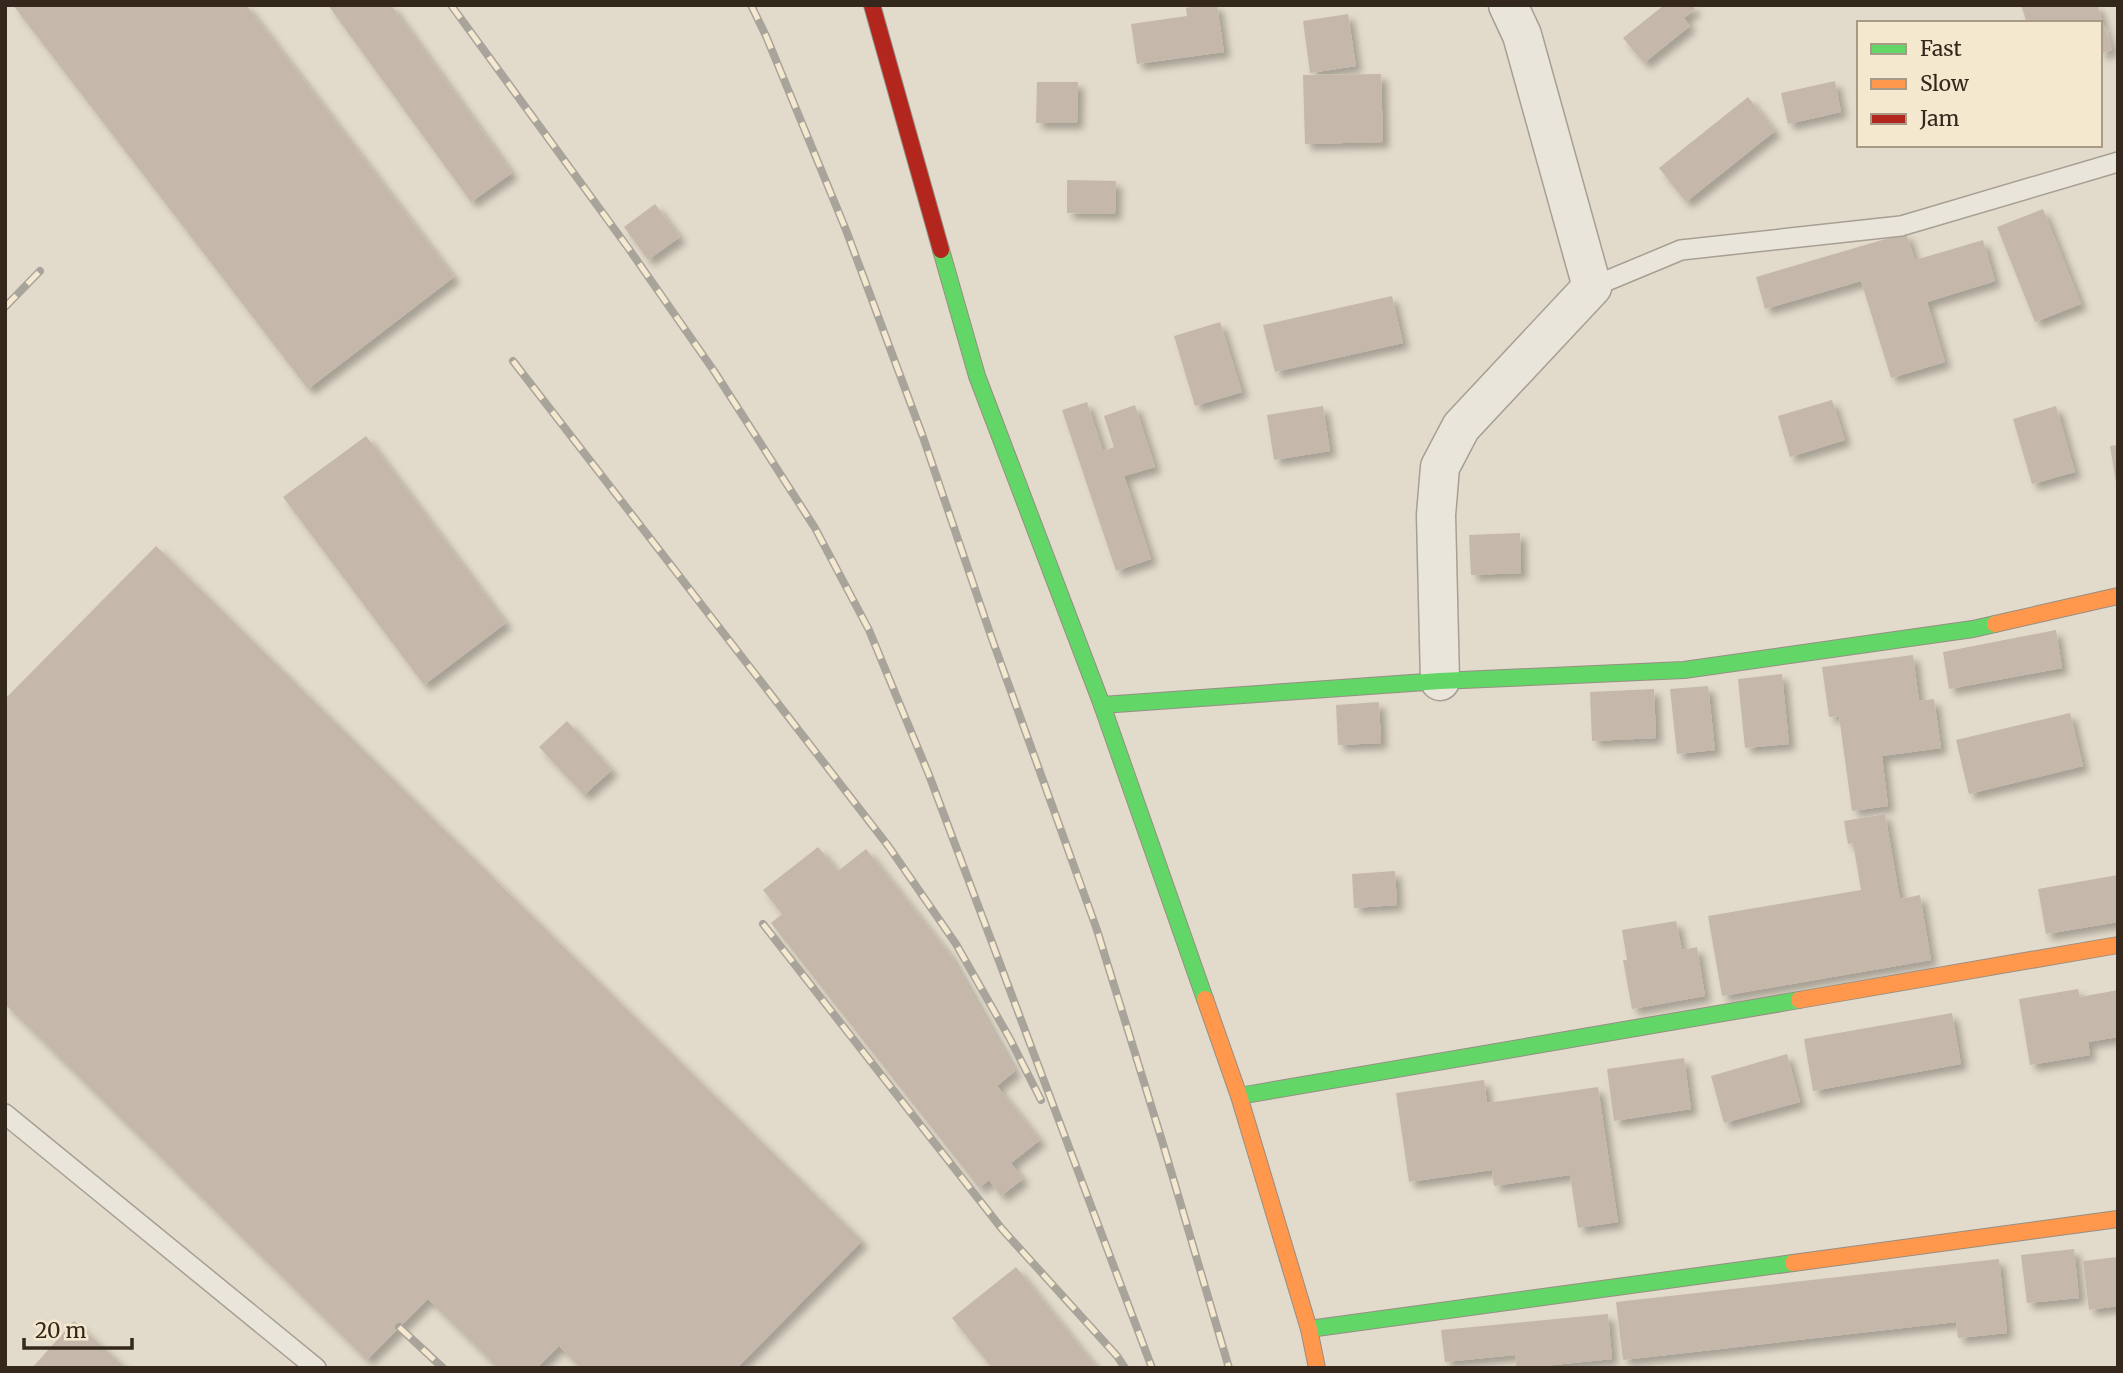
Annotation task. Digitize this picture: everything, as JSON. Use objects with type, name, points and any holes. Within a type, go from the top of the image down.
[{"type":"street","points":[[872,5],[977,376],[1102,705],[1239,1096],[1309,1329],[1317,1368]]},
{"type":"street","points":[[1440,681],[1436,515],[1440,467],[1461,427],[1592,287],[1522,35],[1508,5]]},
{"type":"street","points":[[1102,705],[1440,681],[1684,670],[1973,629],[2118,596]]},
{"type":"street","points":[[1239,1096],[2118,945]]},
{"type":"street","points":[[1309,1329],[2118,1219]]},
{"type":"lane","points":[[1592,287],[1681,250],[1901,226],[2118,162]]},
{"type":"lane","points":[[5,1114],[316,1368]]},
{"type":"building","points":[[13,5],[246,5],[454,277],[308,389]]},
{"type":"building","points":[[328,5],[391,5],[512,173],[471,202]]},
{"type":"building","points":[[1217,5],[1224,52],[1137,64],[1131,24],[1187,16],[1186,8]]},
{"type":"building","points":[[1664,5],[1692,5],[1695,9],[1684,18],[1690,26],[1644,63],[1623,38]]},
{"type":"building","points":[[2021,5],[2097,5],[2112,50],[2102,53],[2102,21],[2026,21]]},
{"type":"building","points":[[1348,14],[1356,66],[1310,73],[1303,21]]},
{"type":"building","points":[[1381,74],[1383,142],[1305,144],[1303,75]]},
{"type":"building","points":[[1835,81],[1841,112],[1788,124],[1781,93]]},
{"type":"building","points":[[1037,82],[1078,82],[1077,123],[1036,123]]},
{"type":"building","points":[[1748,97],[1775,131],[1686,202],[1659,168]]},
{"type":"building","points":[[1067,180],[1116,181],[1115,214],[1067,213]]},
{"type":"building","points":[[655,204],[680,237],[648,260],[624,227]]},
{"type":"building","points":[[2043,209],[2081,304],[2035,322],[1997,227]]},
{"type":"building","points":[[1906,233],[1915,260],[1983,240],[1995,281],[1927,302],[1945,362],[1891,378],[1861,281],[1765,309],[1756,277]]},
{"type":"building","points":[[1392,296],[1403,343],[1275,372],[1263,325]]},
{"type":"building","points":[[1220,322],[1242,392],[1195,406],[1174,336]]},
{"type":"building","points":[[1832,400],[1845,440],[1790,457],[1778,416]]},
{"type":"building","points":[[1087,402],[1103,451],[1114,447],[1104,416],[1135,405],[1155,467],[1124,476],[1151,559],[1116,571],[1062,410]]},
{"type":"building","points":[[1323,406],[1330,451],[1274,460],[1267,415]]},
{"type":"building","points":[[2056,406],[2075,472],[2032,484],[2013,419]]},
{"type":"building","points":[[366,436],[506,623],[424,685],[283,497]]},
{"type":"building","points":[[2118,445],[2118,482],[2116,482],[2110,446]]},
{"type":"building","points":[[1520,533],[1521,573],[1471,575],[1469,535]]},
{"type":"building","points":[[156,546],[862,1241],[737,1368],[581,1368],[559,1346],[537,1368],[498,1368],[428,1299],[367,1360],[5,1004],[5,699]]},
{"type":"building","points":[[2056,630],[2062,668],[1949,689],[1943,652]]},
{"type":"building","points":[[1913,655],[1919,701],[1934,699],[1941,748],[1882,756],[1888,806],[1852,811],[1839,716],[1829,717],[1822,667]]},
{"type":"building","points":[[1782,674],[1789,744],[1745,748],[1738,679]]},
{"type":"building","points":[[1708,686],[1715,750],[1677,754],[1670,689]]},
{"type":"building","points":[[1654,689],[1656,738],[1592,741],[1590,692]]},
{"type":"building","points":[[1379,702],[1381,743],[1338,745],[1336,705]]},
{"type":"building","points":[[2070,713],[2083,766],[1969,794],[1956,740]]},
{"type":"building","points":[[567,721],[612,770],[584,795],[539,747]]},
{"type":"building","points":[[1885,814],[1900,899],[1920,895],[1931,960],[1722,996],[1708,916],[1861,890],[1853,843],[1848,844],[1844,821]]},
{"type":"building","points":[[818,847],[838,871],[866,849],[950,955],[1015,1071],[997,1086],[1040,1140],[1011,1163],[1023,1179],[1001,1196],[989,1180],[979,1188],[771,923],[782,914],[763,890]]},
{"type":"building","points":[[1395,871],[1397,905],[1354,908],[1352,874]]},
{"type":"building","points":[[2118,875],[2118,922],[2046,934],[2038,889]]},
{"type":"building","points":[[1676,921],[1682,950],[1697,947],[1705,996],[1632,1009],[1623,960],[1627,960],[1622,930]]},
{"type":"building","points":[[2078,989],[2080,997],[2118,990],[2118,1037],[2088,1042],[2090,1055],[2030,1065],[2019,999]]},
{"type":"building","points":[[1952,1013],[1961,1064],[1813,1091],[1804,1039]]},
{"type":"building","points":[[1787,1054],[1800,1102],[1724,1123],[1711,1076]]},
{"type":"building","points":[[1684,1058],[1691,1109],[1614,1121],[1607,1069]]},
{"type":"building","points":[[1484,1080],[1487,1103],[1598,1087],[1618,1222],[1578,1228],[1570,1175],[1494,1186],[1492,1170],[1409,1182],[1396,1093]]},
{"type":"building","points":[[2074,1249],[2079,1298],[2027,1303],[2021,1255]]},
{"type":"building","points":[[2118,1257],[2118,1306],[2089,1310],[2083,1261]]},
{"type":"building","points":[[1999,1259],[2007,1333],[1958,1338],[1956,1322],[1623,1360],[1616,1302]]},
{"type":"building","points":[[1016,1267],[1097,1368],[992,1368],[952,1318]]},
{"type":"building","points":[[1608,1314],[1612,1359],[1524,1368],[1516,1368],[1515,1355],[1445,1362],[1441,1330]]},
{"type":"building","points":[[74,1321],[126,1368],[32,1368]]},
{"type":"railway","points":[[451,5],[629,249],[714,371],[815,528],[869,630],[929,775],[1152,1368]]},
{"type":"railway","points":[[751,5],[846,230],[923,437],[991,636],[1097,930],[1229,1368]]},
{"type":"railway","points":[[5,307],[40,271]]},
{"type":"railway","points":[[513,361],[889,847],[956,944],[1041,1100]]},
{"type":"railway","points":[[763,924],[1002,1229],[1125,1368]]},
{"type":"railway","points":[[399,1327],[443,1368]]},
{"type":"traffic: fast","points":[[941,250],[977,376],[1102,705],[1205,999]]},
{"type":"traffic: fast","points":[[1102,705],[1440,681],[1684,670],[1995,624]]},
{"type":"traffic: fast","points":[[1239,1096],[1799,1000]]},
{"type":"traffic: fast","points":[[1309,1329],[1793,1263]]},
{"type":"traffic: slow","points":[[1995,624],[2118,596]]},
{"type":"traffic: slow","points":[[1799,1000],[2118,945]]},
{"type":"traffic: slow","points":[[1205,999],[1239,1096],[1309,1329],[1317,1368]]},
{"type":"traffic: slow","points":[[1793,1263],[2118,1219]]},
{"type":"traffic: jam","points":[[872,5],[941,250]]}]
